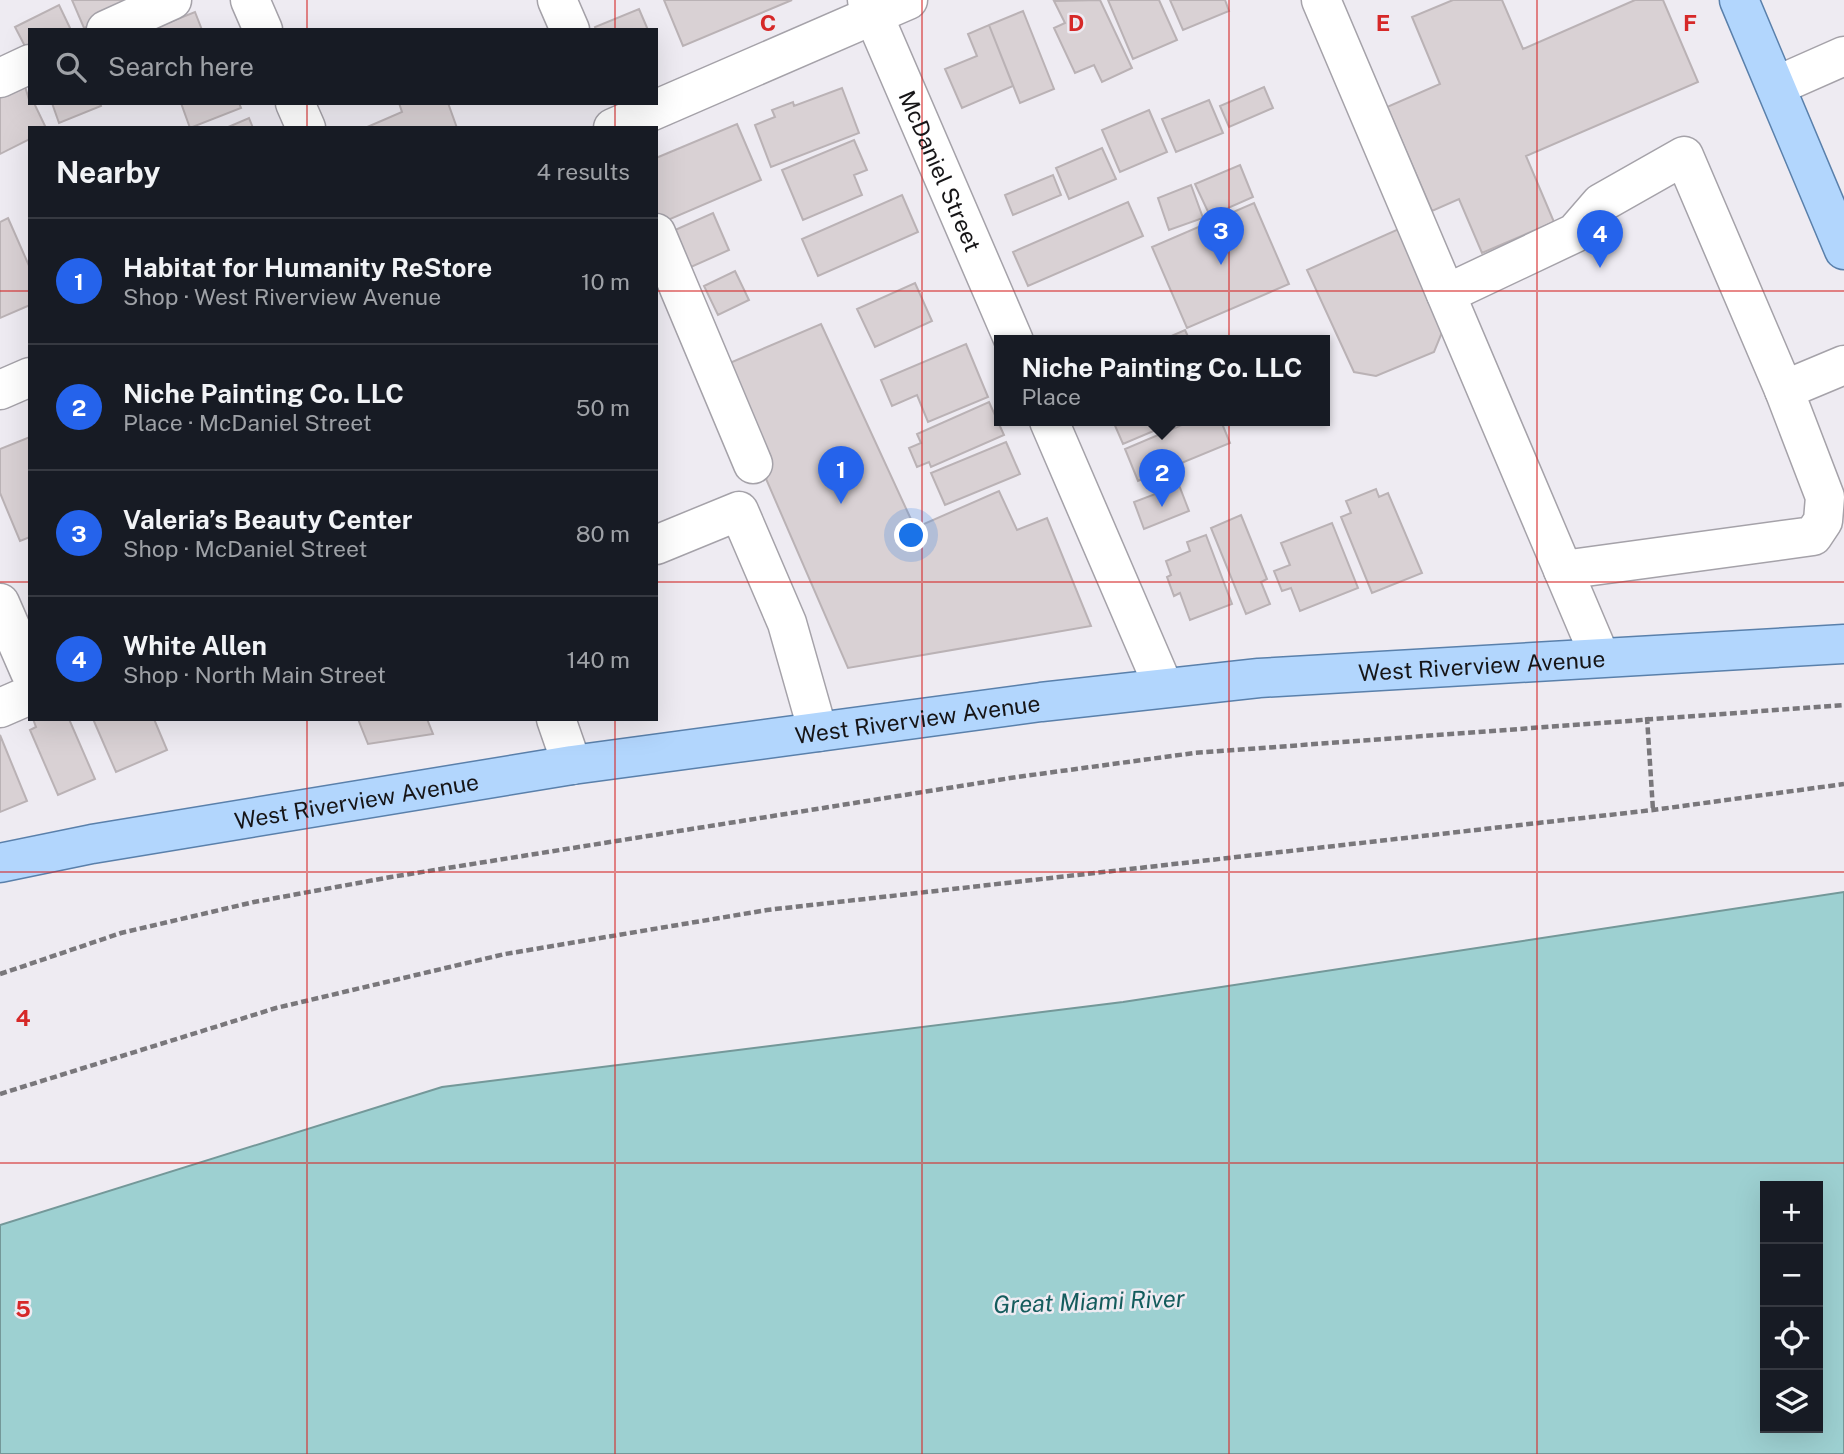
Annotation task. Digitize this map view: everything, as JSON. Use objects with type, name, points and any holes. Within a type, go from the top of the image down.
[{"type":"main road","points":[[1739,0],[1844,250]]},
{"type":"main road","name":"West Riverview Avenue","points":[[0,863],[92,844],[572,765],[1164,688],[1259,678],[1844,644]]},
{"type":"street","points":[[110,28],[172,0]]},
{"type":"street","points":[[250,0],[262,28]]},
{"type":"street","points":[[557,0],[569,28]]},
{"type":"street","points":[[616,126],[871,8],[908,0]]},
{"type":"street","points":[[1321,0],[1600,657]]},
{"type":"street","name":"McDaniel Street","points":[[871,8],[1011,335]]},
{"type":"street","points":[[1776,86],[1844,56]]},
{"type":"street","points":[[0,78],[28,65]]},
{"type":"street","points":[[296,105],[305,126]]},
{"type":"street","points":[[602,105],[611,126]]},
{"type":"street","points":[[1446,294],[1575,233],[1601,203],[1684,156],[1784,390],[1825,497],[1823,521],[1813,536],[1563,570]]},
{"type":"street","points":[[658,238],[753,464]]},
{"type":"street","points":[[1784,390],[1844,365]]},
{"type":"street","points":[[0,390],[28,378]]},
{"type":"street","points":[[1051,426],[1164,688]]},
{"type":"street","points":[[658,544],[739,511],[787,623],[818,732]]},
{"type":"street","points":[[0,603],[28,667]]},
{"type":"street","points":[[0,708],[28,696]]},
{"type":"street","points":[[557,721],[572,765]]},
{"type":"path","points":[[0,974],[121,933],[254,902],[405,875],[1004,779],[1195,753],[1647,717],[1844,705]]},
{"type":"path","points":[[1647,717],[1653,810]]},
{"type":"path","points":[[0,1094],[276,1008],[505,954],[766,910],[1653,810],[1844,784]]},
{"type":"water","name":"Great Miami River","points":[[1844,892],[1844,1454],[0,1454],[0,1225],[442,1087],[1123,1002]]},
{"type":"building","points":[[72,0],[128,0],[132,8],[84,28]]},
{"type":"building","points":[[664,0],[792,0],[683,46]]},
{"type":"building","points":[[1100,0],[1132,68],[1102,82],[1094,65],[1075,73],[1054,28],[1065,23],[1054,1]]},
{"type":"building","points":[[1108,0],[1159,0],[1177,40],[1133,59]]},
{"type":"building","points":[[1170,0],[1225,0],[1229,11],[1183,30]]},
{"type":"building","points":[[1453,0],[1502,0],[1523,49],[1635,0],[1663,0],[1698,82],[1526,156],[1554,222],[1482,253],[1459,199],[1432,211],[1387,107],[1440,84],[1412,17]]},
{"type":"building","points":[[59,5],[70,28],[28,28],[28,52],[15,27]]},
{"type":"building","points":[[639,9],[647,28],[595,28]]},
{"type":"building","points":[[1023,11],[1054,89],[1020,103],[989,25]]},
{"type":"building","points":[[195,12],[201,28],[155,28]]},
{"type":"building","points":[[989,25],[1013,86],[962,108],[945,69],[977,56],[968,34]]},
{"type":"building","points":[[24,83],[28,105],[35,105],[45,126],[28,126],[28,140],[0,154],[0,95]]},
{"type":"building","points":[[1264,87],[1273,108],[1229,127],[1220,106]]},
{"type":"building","points":[[842,88],[859,133],[771,167],[755,125],[775,117],[772,110],[793,102],[794,106]]},
{"type":"building","points":[[1209,100],[1223,133],[1176,152],[1162,119]]},
{"type":"building","points":[[53,105],[101,105],[101,106],[59,123]]},
{"type":"building","points":[[182,105],[240,105],[241,108],[195,126],[189,126]]},
{"type":"building","points":[[400,105],[449,105],[456,126],[370,126],[402,112]]},
{"type":"building","points":[[1149,110],[1167,152],[1120,172],[1102,130]]},
{"type":"building","points":[[249,118],[252,126],[231,126]]},
{"type":"building","points":[[737,124],[761,180],[661,223],[658,215],[658,157]]},
{"type":"building","points":[[854,140],[867,170],[854,175],[862,195],[803,220],[782,170]]},
{"type":"building","points":[[1102,148],[1116,179],[1069,199],[1056,168]]},
{"type":"building","points":[[1240,165],[1253,197],[1210,216],[1195,184]]},
{"type":"building","points":[[1053,175],[1061,195],[1013,215],[1005,195]]},
{"type":"building","points":[[1191,185],[1203,218],[1169,230],[1158,198]]},
{"type":"building","points":[[902,195],[918,232],[818,276],[802,239]]},
{"type":"building","points":[[1128,202],[1143,236],[1028,286],[1013,252]]},
{"type":"building","points":[[1254,203],[1289,284],[1187,328],[1152,247]]},
{"type":"building","points":[[713,213],[729,250],[691,267],[675,230]]},
{"type":"building","points":[[8,218],[28,263],[28,306],[0,318],[0,222]]},
{"type":"building","points":[[1401,228],[1445,325],[1434,352],[1376,376],[1354,372],[1307,270]]},
{"type":"building","points":[[735,271],[749,300],[718,315],[704,286]]},
{"type":"building","points":[[915,283],[932,321],[875,347],[857,309]]},
{"type":"building","points":[[821,324],[915,528],[999,491],[1017,530],[1047,518],[1091,626],[848,668],[718,368]]},
{"type":"building","points":[[1185,330],[1187,335],[1174,335]]},
{"type":"building","points":[[966,344],[988,397],[928,422],[917,395],[892,406],[881,380]]},
{"type":"building","points":[[989,402],[994,413],[994,426],[1000,426],[1004,435],[931,467],[929,462],[917,467],[909,448],[921,443],[917,434]]},
{"type":"building","points":[[1115,426],[1165,426],[1123,444]]},
{"type":"building","points":[[1179,426],[1223,426],[1230,443],[1138,481],[1125,449]]},
{"type":"building","points":[[28,438],[28,538],[20,541],[0,493],[0,449]]},
{"type":"building","points":[[1006,442],[1020,474],[945,505],[931,473]]},
{"type":"building","points":[[1179,485],[1189,511],[1144,529],[1134,502]]},
{"type":"building","points":[[1376,489],[1379,497],[1388,493],[1422,573],[1372,593],[1341,517],[1351,513],[1346,501]]},
{"type":"building","points":[[1241,515],[1267,579],[1261,582],[1270,604],[1246,614],[1211,528]]},
{"type":"building","points":[[1332,523],[1358,588],[1300,611],[1291,588],[1282,591],[1274,571],[1290,565],[1281,543]]},
{"type":"building","points":[[1206,535],[1232,604],[1190,620],[1180,593],[1174,596],[1167,577],[1171,575],[1166,561],[1190,551],[1187,542]]},
{"type":"building","points":[[34,721],[70,721],[95,779],[58,795],[30,730],[36,727]]},
{"type":"building","points":[[94,721],[155,721],[167,750],[116,772]]},
{"type":"building","points":[[359,721],[428,721],[433,734],[368,744]]},
{"type":"building","points":[[0,735],[27,801],[0,812]]},
{"type":"place","name":"Valeria’s Beauty Center","points":[[1221,265]]},
{"type":"place","name":"White Allen","points":[[1600,268]]},
{"type":"place","name":"Habitat for Humanity ReStore","points":[[841,504]]},
{"type":"place","name":"Niche Painting Co. LLC","points":[[1162,507]]}]
